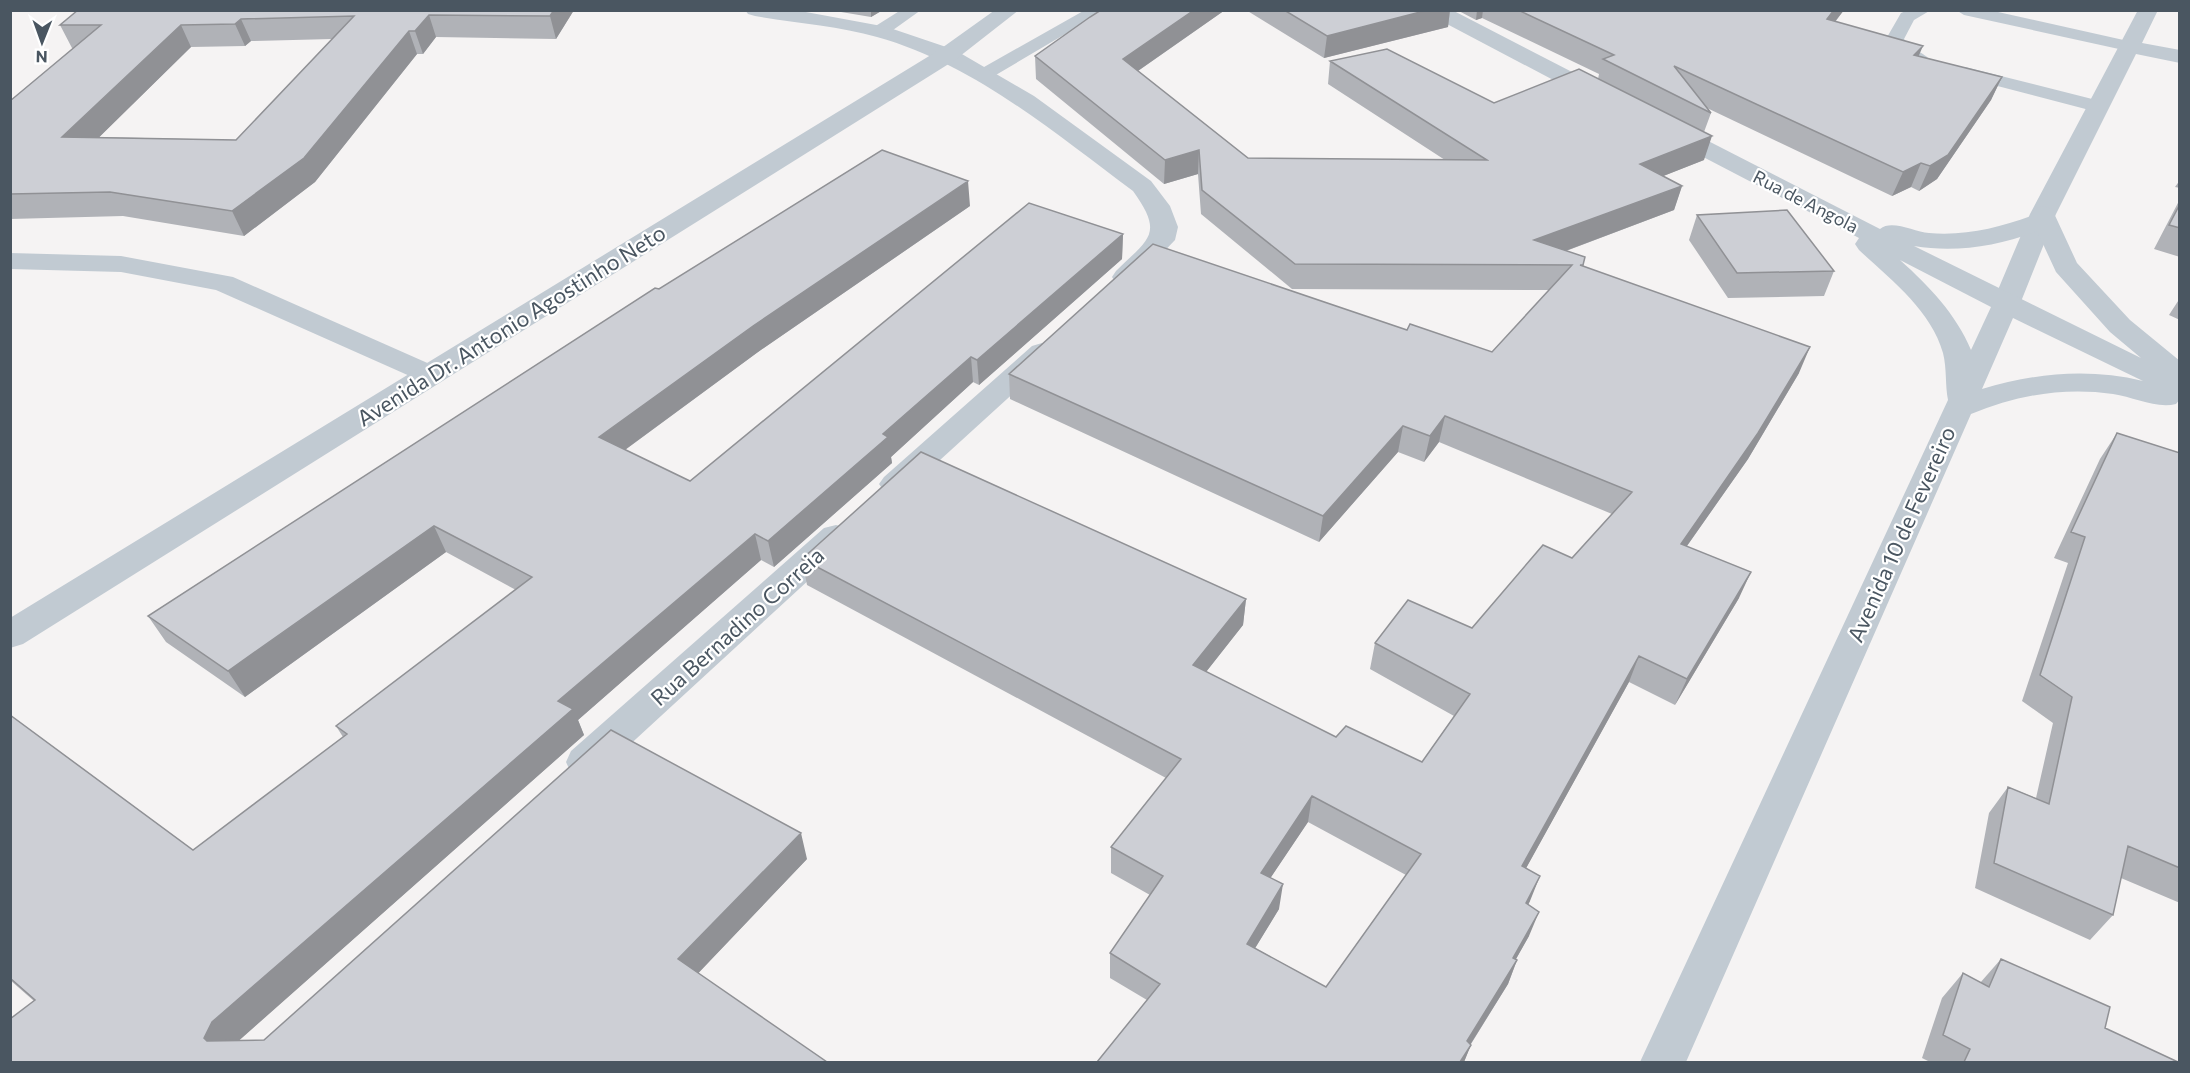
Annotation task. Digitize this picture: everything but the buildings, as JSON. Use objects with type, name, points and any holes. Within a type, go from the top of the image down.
[{"type":"street","points":[[755,10],[880,31],[947,55],[1026,101],[1142,186],[1157,206],[1165,227],[1162,240],[1151,253],[1106,293]]},
{"type":"street","name":"Avenida Dr. Antonio Agostinho Neto","points":[[10,635],[947,55],[1009,10]]},
{"type":"street","name":"Rua de Angola","points":[[1435,10],[2006,304],[2180,388]]},
{"type":"street","name":"Avenida 10 de Fevereiro","points":[[1663,1062],[2006,304],[2041,218],[2148,10]]},
{"type":"street","points":[[2128,46],[2180,57]]},
{"type":"street","points":[[1833,214],[1899,236],[1926,240],[1967,241],[1989,239],[2041,218],[2065,266],[2120,326],[2180,375]]},
{"type":"street","points":[[1833,214],[1936,313],[1957,352],[1960,403],[2026,385],[2056,383],[2121,386],[2180,402]]},
{"type":"street","points":[[10,261],[121,264],[223,283],[431,375]]},
{"type":"street","name":"Rua Bernadino Correia","points":[[563,782],[1062,333]]},
{"type":"lane","points":[[880,31],[913,10]]},
{"type":"lane","points":[[983,75],[1098,10]]},
{"type":"lane","points":[[1923,10],[1907,16],[1895,39],[1898,46],[1911,56],[1948,68],[2097,106]]},
{"type":"lane","points":[[1964,10],[2128,46]]}]
